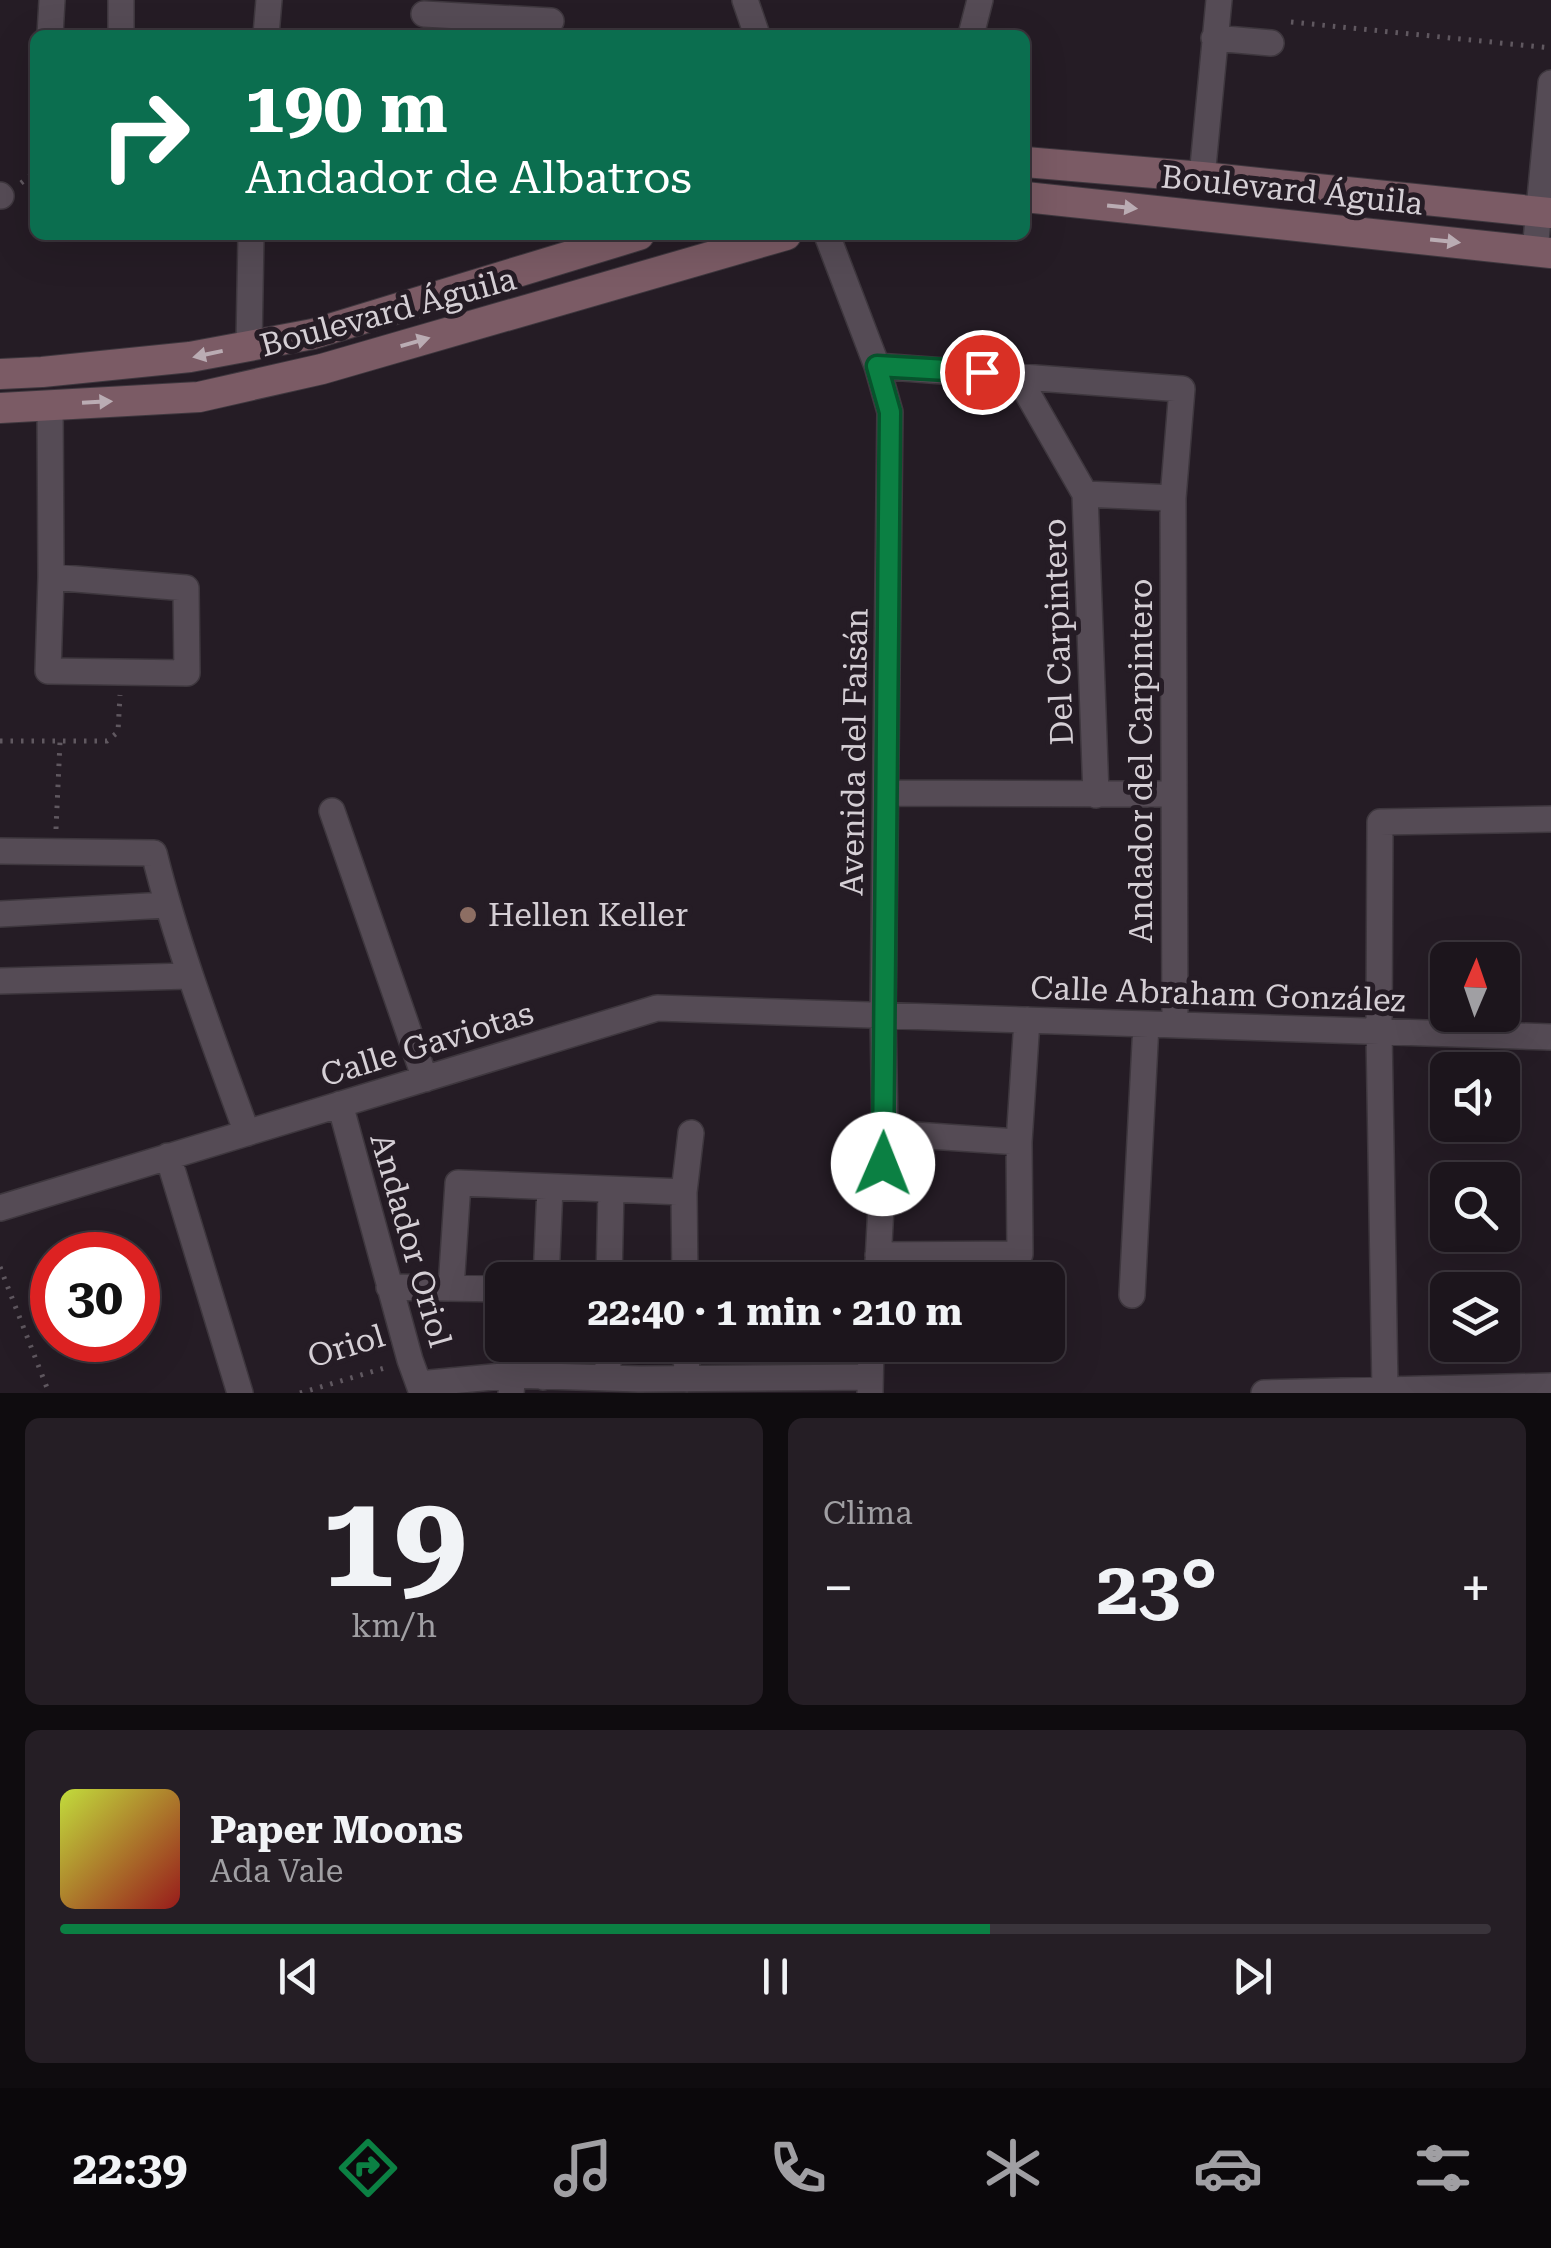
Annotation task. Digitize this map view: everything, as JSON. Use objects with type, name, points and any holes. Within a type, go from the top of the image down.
[{"type":"street","points":[[50,30],[52,0]]},
{"type":"street","points":[[121,0],[121,30]]},
{"type":"street","points":[[266,30],[268,0]]},
{"type":"street","points":[[745,0],[755,30]]},
{"type":"street","points":[[972,30],[980,0]]},
{"type":"street","points":[[1202,177],[1219,0]]},
{"type":"street","points":[[422,16],[551,18]]},
{"type":"street","points":[[1214,38],[1271,43]]},
{"type":"street","points":[[1543,252],[1551,83]]},
{"type":"street","name":"Boulevard Águila","points":[[1030,162],[1545,213]]},
{"type":"street","name":"Boulevard Águila","points":[[1030,198],[1543,252]]},
{"type":"street","points":[[249,345],[251,240]]},
{"type":"street","name":"Boulevard Águila","points":[[0,374],[190,357],[313,334],[605,240]]},
{"type":"street","name":"Boulevard Águila","points":[[0,408],[199,396],[322,369],[769,240]]},
{"type":"street","name":"Avenida del Faisán","points":[[830,240],[890,412],[884,1133],[878,1262]]},
{"type":"street","points":[[877,366],[1018,375],[1086,494]]},
{"type":"street","name":"Andador del Carpintero","points":[[1018,375],[1182,389],[1173,498],[1175,1025]]},
{"type":"street","points":[[50,404],[48,671],[187,674],[186,588],[51,577]]},
{"type":"street","name":"Del Carpintero","points":[[1096,795],[1086,494],[1173,498]]},
{"type":"street","name":"Del Carpintero","points":[[886,792],[1174,794]]},
{"type":"street","points":[[332,812],[425,1078]]},
{"type":"street","points":[[1385,1390],[1380,822],[1551,819]]},
{"type":"street","points":[[0,851],[154,853],[188,976],[247,1133]]},
{"type":"street","points":[[0,914],[167,905]]},
{"type":"street","points":[[0,981],[188,976]]},
{"type":"street","name":"Calle Gaviotas","points":[[0,1208],[658,1008],[883,1016]]},
{"type":"street","name":"Calle Abraham González","points":[[883,1016],[1551,1037]]},
{"type":"street","points":[[939,1262],[1020,1254],[1019,1142],[1027,1020]]},
{"type":"street","points":[[1132,1295],[1146,1024]]},
{"type":"street","name":"Andador Oriol","points":[[340,1104],[417,1379]]},
{"type":"street","points":[[685,1262],[684,1192],[691,1133]]},
{"type":"street","points":[[884,1133],[1019,1142]]},
{"type":"street","points":[[168,1156],[240,1393]]},
{"type":"street","points":[[451,1288],[458,1183],[684,1192]]},
{"type":"street","points":[[547,1262],[550,1187]]},
{"type":"street","points":[[609,1262],[610,1190]]},
{"type":"street","name":"Oriol","points":[[389,1287],[485,1288]]},
{"type":"street","points":[[543,1362],[543,1377]]},
{"type":"street","points":[[608,1362],[608,1377]]},
{"type":"street","points":[[687,1362],[687,1378]]},
{"type":"street","name":"Oriol","points":[[417,1379],[512,1384],[543,1377],[608,1377],[639,1386],[687,1378],[869,1385]]},
{"type":"street","points":[[1264,1393],[1551,1386]]},
{"type":"path","points":[[1291,22],[1551,48]]},
{"type":"path","points":[[0,742],[108,741],[118,732],[122,672]]},
{"type":"path","points":[[56,852],[60,742]]},
{"type":"path","points":[[0,1267],[49,1393]]},
{"type":"path","name":"Oriol","points":[[300,1393],[417,1379]]},
{"type":"place","name":"Hellen Keller","points":[[468,915]]},
{"type":"route","points":[[883,1164],[890,412],[877,366],[982,372]]}]
